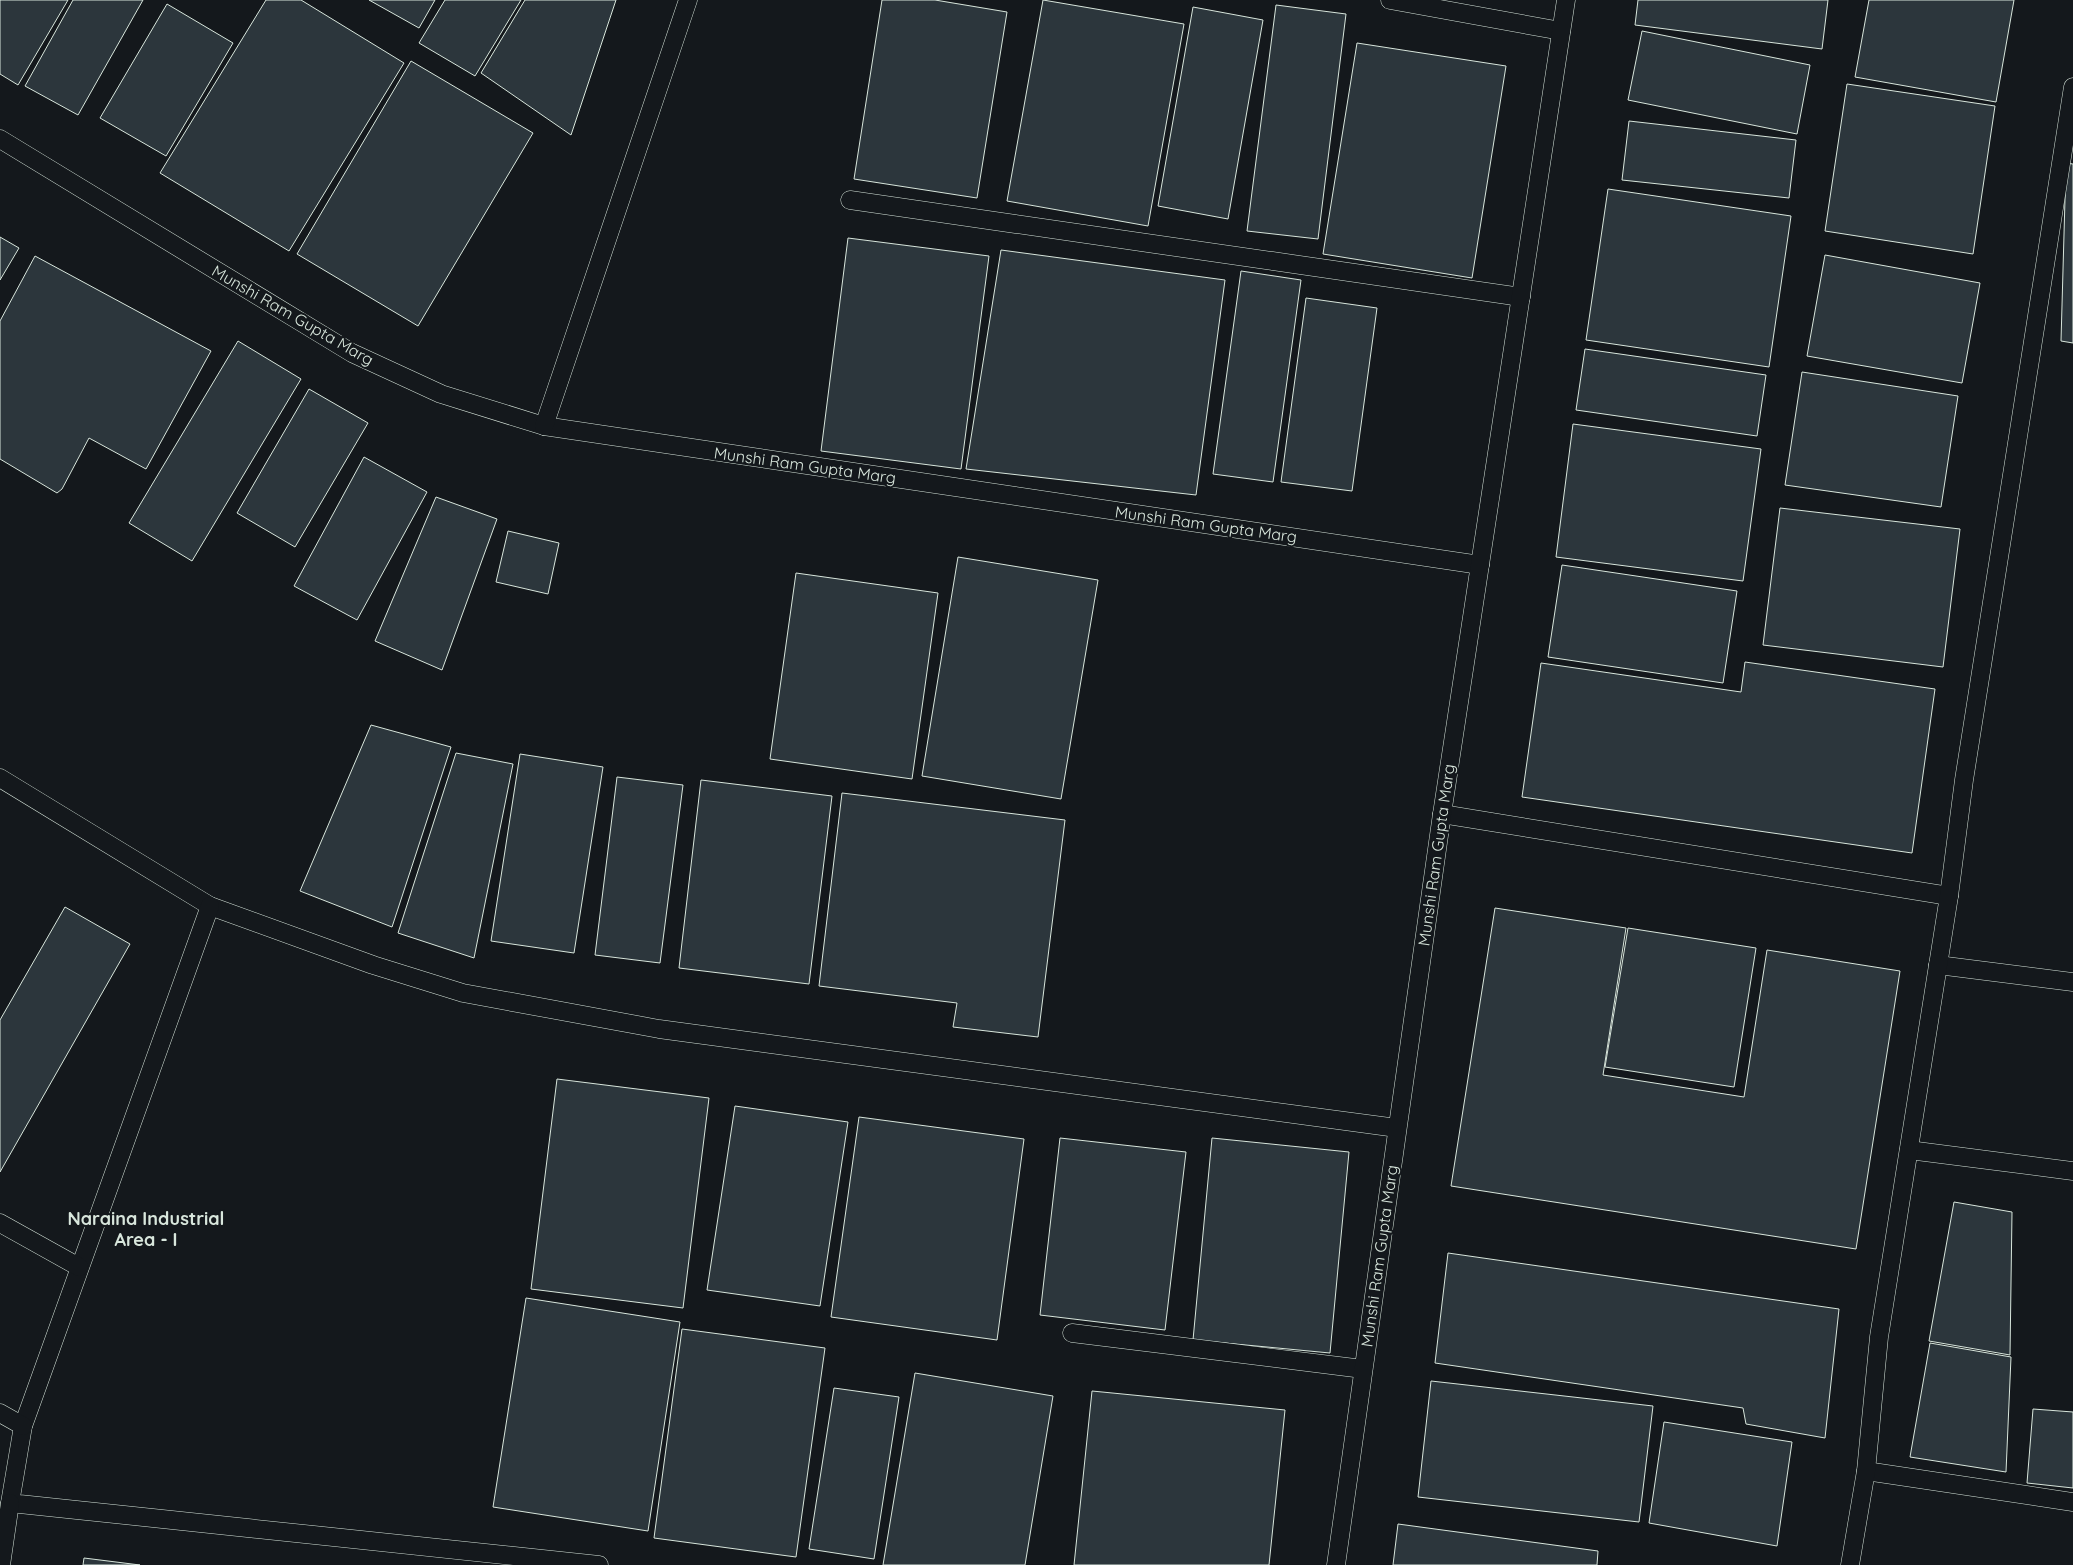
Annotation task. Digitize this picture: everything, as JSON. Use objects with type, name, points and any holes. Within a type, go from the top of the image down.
[{"type":"lane","points":[[544,426],[688,0]]},
{"type":"lane","points":[[1390,0],[1560,31]]},
{"type":"lane","points":[[1480,565],[1566,0]]},
{"type":"lane","points":[[1850,1565],[1866,1471],[1879,1337],[1949,896],[1964,780],[2073,87]]},
{"type":"lane","name":"Munshi Ram Gupta Marg","points":[[0,139],[352,353],[441,394],[544,426],[1480,565],[1442,814],[1336,1565]]},
{"type":"lane","points":[[850,200],[1521,297]]},
{"type":"lane","points":[[0,778],[210,906],[373,965],[473,995],[659,1029],[1397,1128]]},
{"type":"lane","points":[[1442,814],[1949,896]]},
{"type":"lane","points":[[1,1565],[23,1426],[210,906]]},
{"type":"lane","points":[[1938,965],[2073,982]]},
{"type":"lane","points":[[1909,1150],[2073,1171]]},
{"type":"lane","points":[[0,1223],[79,1267]]},
{"type":"lane","points":[[1072,1333],[1364,1369]]},
{"type":"lane","points":[[0,1413],[23,1426]]},
{"type":"lane","points":[[1866,1471],[2073,1502]]},
{"type":"lane","points":[[10,1502],[599,1565]]},
{"type":"building","points":[[0,0],[68,0],[18,85],[0,74]]},
{"type":"building","points":[[73,0],[143,0],[78,115],[25,86]]},
{"type":"building","points":[[266,0],[301,0],[404,63],[289,251],[160,173]]},
{"type":"building","points":[[369,0],[435,0],[419,28]]},
{"type":"building","points":[[445,0],[521,0],[475,76],[419,43]]},
{"type":"building","points":[[525,0],[616,0],[571,135],[481,73]]},
{"type":"building","points":[[882,0],[935,0],[1007,12],[977,198],[854,179]]},
{"type":"building","points":[[1043,0],[1184,24],[1148,226],[1007,201]]},
{"type":"building","points":[[1638,0],[1828,0],[1822,49],[1635,25]]},
{"type":"building","points":[[1869,0],[2014,0],[1996,102],[1855,77]]},
{"type":"building","points":[[167,4],[233,43],[166,156],[100,118]]},
{"type":"building","points":[[1276,5],[1346,14],[1318,239],[1247,231]]},
{"type":"building","points":[[1193,7],[1263,20],[1228,219],[1158,206]]},
{"type":"building","points":[[1642,31],[1810,65],[1797,134],[1628,100]]},
{"type":"building","points":[[1357,43],[1506,66],[1472,278],[1323,254]]},
{"type":"building","points":[[411,61],[533,133],[418,326],[297,254]]},
{"type":"building","points":[[1847,84],[1995,106],[1973,254],[1825,231]]},
{"type":"building","points":[[1629,121],[1796,140],[1789,198],[1622,180]]},
{"type":"building","points":[[2066,163],[2073,164],[2073,343],[2061,341]]},
{"type":"building","points":[[1608,189],[1791,216],[1769,367],[1586,340]]},
{"type":"building","points":[[0,237],[19,248],[0,280]]},
{"type":"building","points":[[848,238],[989,256],[961,469],[821,451]]},
{"type":"building","points":[[1001,250],[1225,280],[1196,495],[966,469]]},
{"type":"building","points":[[1825,255],[1980,283],[1962,383],[1807,356]]},
{"type":"building","points":[[35,256],[211,351],[146,469],[89,438],[62,489],[57,493],[0,459],[0,321]]},
{"type":"building","points":[[1241,271],[1301,280],[1273,482],[1213,474]]},
{"type":"building","points":[[1306,298],[1377,308],[1352,491],[1281,482]]},
{"type":"building","points":[[238,341],[301,379],[192,561],[129,523]]},
{"type":"building","points":[[1585,349],[1766,375],[1757,436],[1576,410]]},
{"type":"building","points":[[1802,372],[1958,396],[1941,507],[1785,485]]},
{"type":"building","points":[[309,389],[368,423],[295,547],[237,513]]},
{"type":"building","points":[[1573,424],[1761,449],[1743,581],[1556,557]]},
{"type":"building","points":[[364,457],[427,492],[357,620],[294,586]]},
{"type":"building","points":[[436,497],[497,519],[442,670],[375,641]]},
{"type":"building","points":[[1780,508],[1960,529],[1943,667],[1763,645]]},
{"type":"building","points":[[508,531],[559,543],[548,594],[496,582]]},
{"type":"building","points":[[958,557],[1098,580],[1061,799],[922,776]]},
{"type":"building","points":[[1562,565],[1737,591],[1723,683],[1548,657]]},
{"type":"building","points":[[796,573],[938,593],[912,779],[770,759]]},
{"type":"building","points":[[1745,662],[1935,689],[1912,853],[1522,797],[1541,663],[1741,692]]},
{"type":"building","points":[[371,725],[451,747],[392,927],[300,891]]},
{"type":"building","points":[[456,753],[513,764],[474,958],[398,933]]},
{"type":"building","points":[[520,754],[603,767],[574,953],[491,941]]},
{"type":"building","points":[[617,777],[683,785],[660,963],[595,955]]},
{"type":"building","points":[[701,780],[832,796],[809,984],[679,968]]},
{"type":"building","points":[[842,793],[1065,820],[1038,1037],[953,1027],[957,1003],[819,986]]},
{"type":"building","points":[[65,907],[130,944],[0,1172],[0,1020]]},
{"type":"building","points":[[1495,908],[1626,928],[1603,1075],[1744,1097],[1767,950],[1900,971],[1856,1249],[1451,1186]]},
{"type":"building","points":[[1628,928],[1756,948],[1734,1087],[1605,1067]]},
{"type":"building","points":[[557,1079],[709,1098],[683,1308],[531,1289]]},
{"type":"building","points":[[735,1106],[848,1122],[820,1306],[707,1290]]},
{"type":"building","points":[[859,1117],[1024,1139],[997,1340],[831,1317]]},
{"type":"building","points":[[1060,1138],[1186,1152],[1165,1330],[1040,1315]]},
{"type":"building","points":[[1212,1138],[1349,1152],[1330,1353],[1193,1340]]},
{"type":"building","points":[[1954,1202],[2012,1212],[2010,1355],[1929,1341]]},
{"type":"building","points":[[1448,1253],[1839,1309],[1825,1438],[1746,1424],[1743,1408],[1435,1363]]},
{"type":"building","points":[[526,1298],[680,1322],[648,1531],[493,1507]]},
{"type":"building","points":[[682,1329],[825,1348],[796,1557],[654,1538]]},
{"type":"building","points":[[1930,1343],[2011,1357],[2006,1472],[1910,1457]]},
{"type":"building","points":[[915,1373],[1053,1396],[1025,1565],[883,1565]]},
{"type":"building","points":[[1431,1381],[1653,1406],[1639,1522],[1418,1497]]},
{"type":"building","points":[[834,1388],[899,1397],[874,1559],[809,1549]]},
{"type":"building","points":[[1092,1391],[1285,1410],[1269,1565],[1074,1565]]},
{"type":"building","points":[[2033,1409],[2073,1412],[2073,1488],[2027,1483]]},
{"type":"building","points":[[1664,1422],[1792,1442],[1777,1546],[1649,1523]]},
{"type":"building","points":[[1398,1524],[1598,1551],[1597,1565],[1393,1565]]},
{"type":"building","points":[[84,1558],[140,1565],[83,1565]]},
{"type":"district","name":"Naraina Industrial Area - I","points":[[146,1229]]}]
